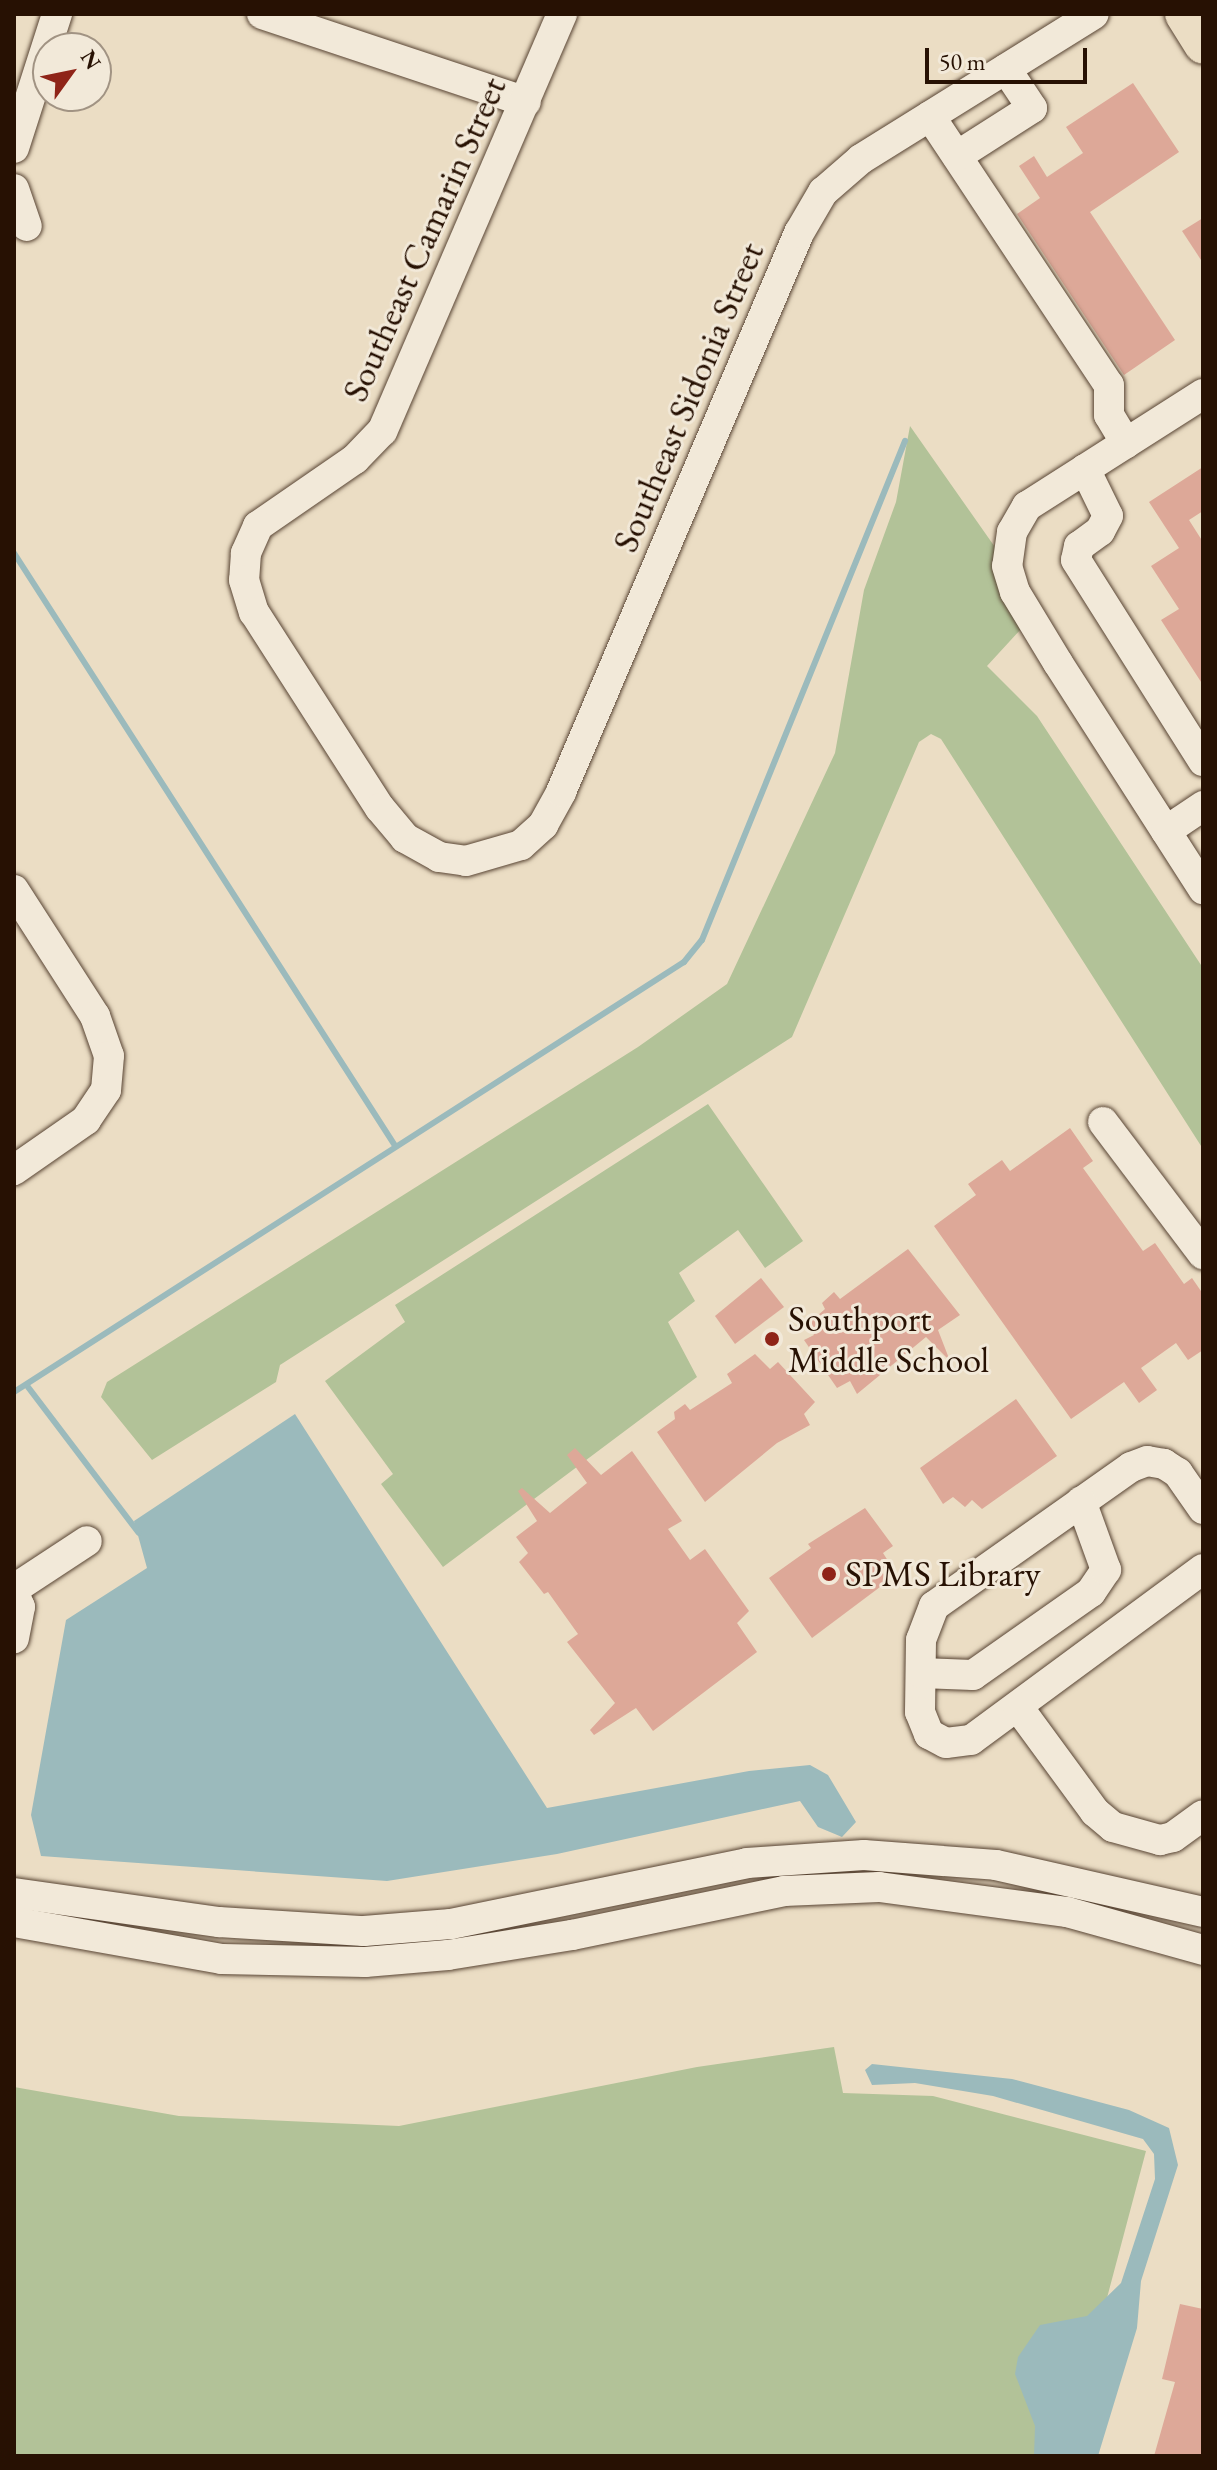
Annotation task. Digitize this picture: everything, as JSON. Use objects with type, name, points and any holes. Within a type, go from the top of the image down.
[{"type":"main road","points":[[1184,14],[1203,45]]},
{"type":"street","points":[[14,148],[57,14]]},
{"type":"street","points":[[262,14],[526,102]]},
{"type":"street","name":"Southeast Camarin Street","points":[[439,857],[405,838],[380,808],[254,612],[244,580],[246,553],[258,526],[355,459],[382,431],[562,14]]},
{"type":"street","name":"Southeast Sidonia Street","points":[[439,857],[466,861],[493,857],[521,845],[543,825],[799,233],[823,192],[861,159],[1006,69],[1074,19]]},
{"type":"street","points":[[957,156],[1032,108],[1006,69]]},
{"type":"street","points":[[930,116],[1109,385],[1109,415],[1126,443]]},
{"type":"street","points":[[14,189],[27,226]]},
{"type":"street","points":[[1203,394],[1027,506],[1012,532],[1007,566],[1015,592],[1203,889]]},
{"type":"street","points":[[1085,469],[1108,516],[1100,531],[1079,546],[1076,560],[1203,761]]},
{"type":"street","points":[[1166,831],[1203,806]]},
{"type":"street","points":[[14,890],[95,1016],[109,1056],[106,1090],[86,1120],[14,1170]]},
{"type":"street","points":[[1103,1122],[1203,1254]]},
{"type":"street","points":[[1203,1509],[1178,1473],[1147,1461],[1081,1501],[934,1606],[921,1640],[923,1724],[937,1740],[971,1740],[1203,1569]]},
{"type":"street","points":[[921,1673],[973,1675],[1091,1592],[1106,1570],[1081,1501]]},
{"type":"street","points":[[14,1638],[20,1607],[14,1591],[87,1541]]},
{"type":"street","points":[[1018,1707],[1095,1812],[1113,1827],[1160,1840],[1173,1837],[1203,1815]]},
{"type":"street","points":[[14,1893],[219,1922],[364,1931],[451,1924],[713,1868],[864,1855],[996,1865],[1071,1879],[1203,1912]]},
{"type":"street","points":[[713,1868],[722,1902]]},
{"type":"street","points":[[1067,1912],[1071,1879]]},
{"type":"street","points":[[14,1922],[222,1959],[365,1962],[572,1935],[784,1891],[879,1887],[1067,1912],[1203,1950]]},
{"type":"street","points":[[364,1931],[365,1962]]},
{"type":"green space","points":[[910,426],[997,550],[1022,628],[987,666],[1037,716],[1203,968],[1203,1149],[941,739],[931,734],[919,742],[792,1037],[280,1365],[276,1382],[152,1460],[101,1397],[107,1382],[638,1047],[727,984],[835,753],[864,590],[896,502]]},
{"type":"green space","points":[[708,1104],[803,1241],[765,1268],[738,1230],[679,1273],[695,1301],[668,1322],[697,1377],[443,1567],[381,1484],[393,1474],[325,1381],[405,1322],[395,1305]]},
{"type":"green space","points":[[834,2047],[843,2093],[933,2096],[1146,2151],[1065,2456],[14,2456],[14,2087],[179,2116],[399,2126],[697,2067]]},
{"type":"water","points":[[295,1414],[547,1808],[749,1771],[810,1765],[828,1775],[856,1822],[842,1837],[818,1827],[800,1801],[557,1854],[387,1881],[41,1856],[31,1815],[66,1620],[147,1568],[134,1521]]},
{"type":"water","points":[[872,2064],[1012,2079],[1129,2110],[1169,2128],[1178,2165],[1141,2281],[1137,2328],[1098,2456],[1034,2456],[1035,2426],[1015,2374],[1018,2357],[1040,2325],[1087,2316],[1121,2283],[1155,2179],[1154,2154],[1143,2139],[993,2096],[915,2083],[872,2085],[865,2070]]},
{"type":"building","points":[[1133,83],[1179,152],[1090,212],[1175,340],[1124,375],[1017,214],[1040,198],[1019,166],[1034,156],[1047,177],[1083,153],[1066,127]]},
{"type":"building","points":[[1203,218],[1203,263],[1182,231]]},
{"type":"building","points":[[1203,467],[1203,511],[1189,520],[1203,542],[1203,685],[1161,620],[1179,609],[1151,566],[1179,548],[1149,502]]},
{"type":"building","points":[[1070,1128],[1093,1161],[1083,1168],[1143,1251],[1155,1243],[1184,1284],[1192,1278],[1203,1294],[1203,1350],[1188,1360],[1176,1343],[1141,1368],[1157,1390],[1139,1403],[1124,1382],[1071,1419],[934,1226],[976,1195],[968,1184],[1002,1160],[1010,1171]]},
{"type":"building","points":[[908,1249],[960,1315],[938,1330],[950,1361],[926,1337],[857,1394],[850,1381],[837,1388],[804,1340],[814,1335],[808,1324],[825,1309],[822,1303],[834,1292],[840,1299]]},
{"type":"building","points":[[761,1278],[784,1307],[735,1344],[715,1316]]},
{"type":"building","points":[[755,1354],[770,1369],[778,1362],[815,1402],[804,1414],[810,1425],[777,1443],[705,1502],[657,1432],[675,1419],[674,1412],[685,1404],[690,1410],[732,1383],[727,1374]]},
{"type":"building","points":[[1016,1399],[1057,1456],[982,1509],[972,1500],[965,1507],[953,1497],[943,1504],[920,1468]]},
{"type":"building","points":[[575,1448],[601,1475],[632,1451],[682,1521],[668,1529],[690,1560],[705,1549],[749,1611],[737,1623],[757,1652],[653,1731],[636,1708],[594,1735],[590,1730],[615,1703],[567,1642],[578,1634],[548,1592],[544,1594],[519,1562],[528,1553],[516,1537],[537,1521],[518,1491],[522,1488],[550,1513],[587,1483],[567,1455]]},
{"type":"building","name":"SPMS Library","points":[[865,1508],[893,1546],[883,1553],[890,1564],[881,1570],[888,1581],[812,1638],[769,1578],[811,1548],[808,1544]]},
{"type":"building","points":[[1180,2304],[1203,2309],[1203,2456],[1154,2456],[1175,2382],[1162,2379]]},
{"type":"waterway","points":[[14,1392],[684,962],[702,940],[905,441]]},
{"type":"waterway","points":[[14,553],[394,1144]]},
{"type":"waterway","points":[[28,1387],[139,1533]]},
{"type":"place","name":"Southport Middle School","points":[[772,1339]]},
{"type":"place","name":"SPMS Library","points":[[829,1574]]}]
